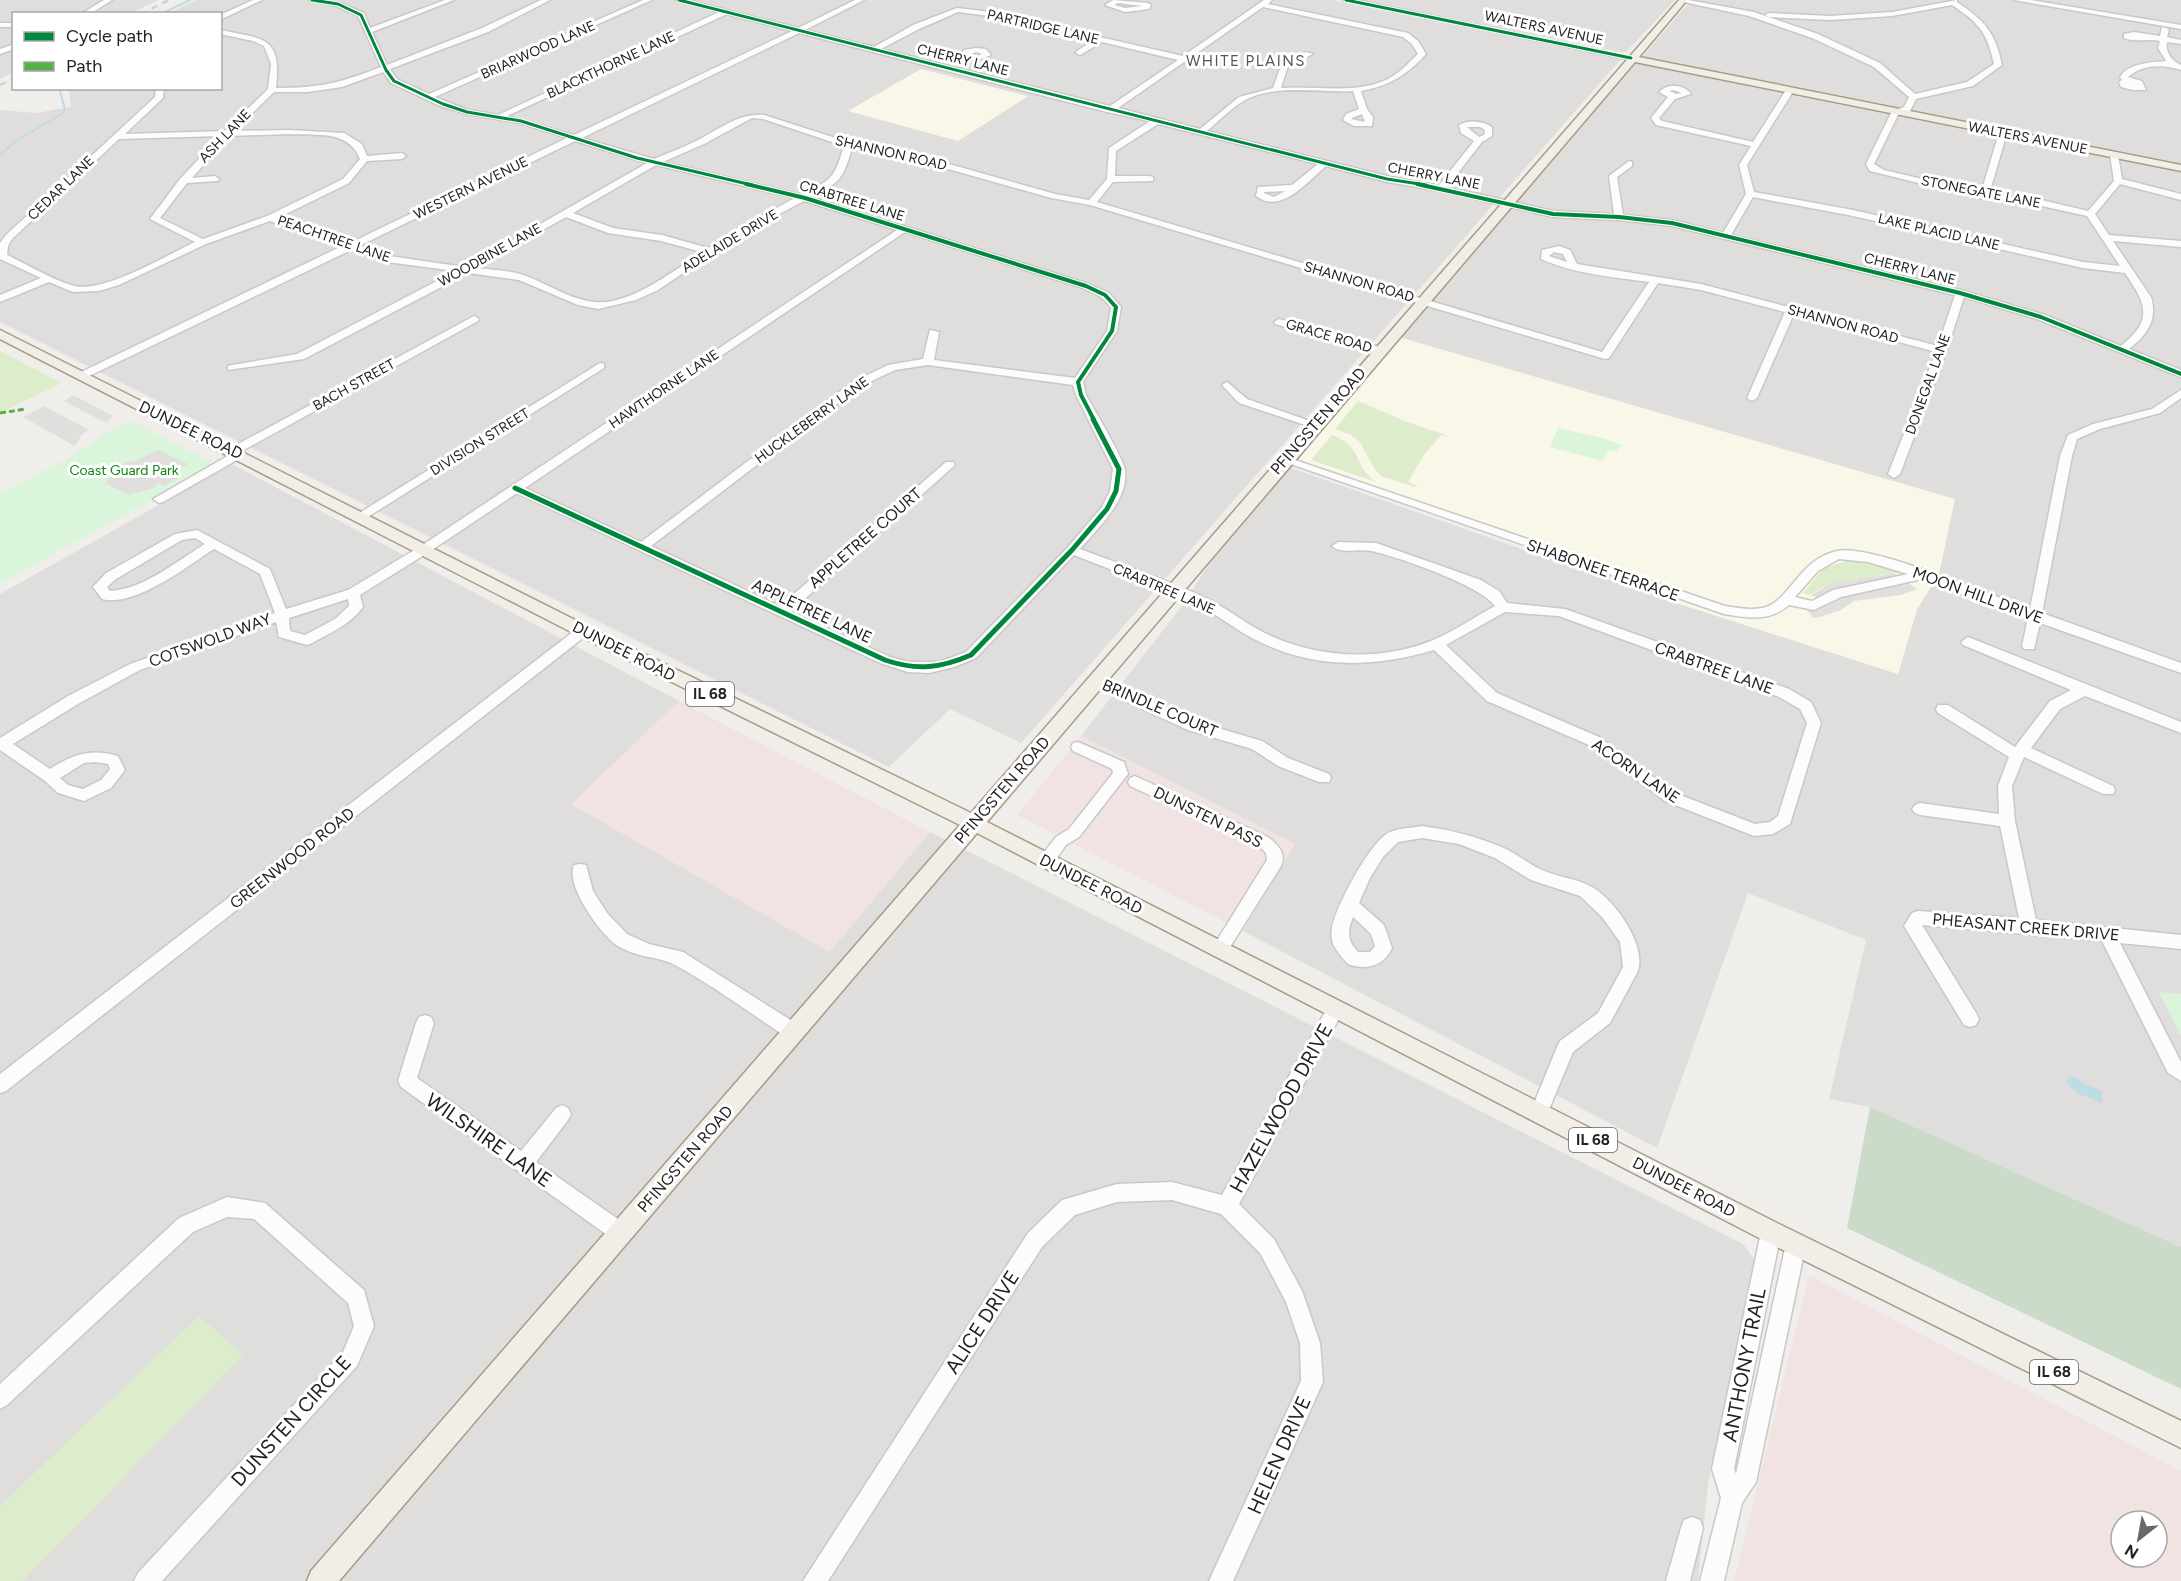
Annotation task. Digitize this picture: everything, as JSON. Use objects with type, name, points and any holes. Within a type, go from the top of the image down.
[{"type":"main road","name":"PFINGSTEN ROAD","points":[[321,1581],[1422,300],[1682,1]]},
{"type":"main road","name":"WALTERS AVENUE","points":[[1631,58],[2181,168]]},
{"type":"main road","name":"DUNDEE ROAD","points":[[0,334],[584,631],[1046,860],[1771,1232],[2181,1435]]},
{"type":"street","points":[[88,12],[109,0]]},
{"type":"street","points":[[222,17],[259,0]]},
{"type":"street","name":"CRABTREE LANE","points":[[312,0],[338,4],[361,15],[386,70],[394,81],[427,98],[467,112],[521,121],[655,162],[805,198],[1086,286],[1105,295],[1116,308],[1112,331],[1078,382]]},
{"type":"street","points":[[338,4],[348,0]]},
{"type":"street","points":[[369,32],[451,0]]},
{"type":"street","points":[[222,32],[255,39],[267,45],[274,64],[272,90],[308,90],[342,85],[386,70],[485,30],[547,0]]},
{"type":"street","name":"BRIARWOOD LANE","points":[[427,98],[649,0]]},
{"type":"street","name":"CHERRY LANE","points":[[678,0],[1387,179],[1441,188],[1553,214],[1619,216],[1672,223],[1960,293],[2041,317],[2181,374]]},
{"type":"street","name":"WESTERN AVENUE","points":[[81,376],[861,0]]},
{"type":"street","name":"WALTERS AVENUE","points":[[1347,0],[1631,58]]},
{"type":"street","points":[[2018,0],[2181,27]]},
{"type":"street","points":[[1682,1],[1751,14],[1830,18],[1892,14],[1954,2],[1976,18],[1993,39],[1998,65],[1970,84],[1913,97]]},
{"type":"street","points":[[1110,110],[1266,3],[1405,36],[1415,43],[1422,54],[1395,78],[1379,85],[1356,88],[1277,88],[1245,97],[1200,133]]},
{"type":"street","name":"PARTRIDGE LANE","points":[[874,50],[916,27],[957,10],[990,14],[1184,58]]},
{"type":"street","name":"BLACKTHORNE LANE","points":[[497,118],[726,12]]},
{"type":"street","points":[[1751,14],[1815,36],[1877,65],[1913,97]]},
{"type":"street","points":[[2165,25],[2162,48],[2171,63],[2181,68]]},
{"type":"street","points":[[2140,36],[2181,42]]},
{"type":"street","points":[[1080,53],[1100,40]]},
{"type":"street","points":[[1277,88],[1285,65],[1309,54]]},
{"type":"street","points":[[950,69],[969,58]]},
{"type":"street","points":[[2127,81],[2124,77],[2133,68],[2171,63]]},
{"type":"street","points":[[1356,88],[1364,110]]},
{"type":"street","name":"CEDAR LANE","points":[[48,278],[2,256],[3,246],[9,237],[159,98],[160,90]]},
{"type":"street","name":"ASH LANE","points":[[203,242],[155,219],[183,181],[226,133],[272,90]]},
{"type":"street","points":[[1726,236],[1750,194],[1743,165],[1790,90]]},
{"type":"street","points":[[1672,97],[1655,118],[1659,123],[1756,145]]},
{"type":"street","points":[[1896,111],[1907,109],[1913,97]]},
{"type":"street","name":"STONEGATE LANE","points":[[1896,111],[1870,164],[1873,169],[1984,196],[2037,202],[2090,214]]},
{"type":"street","name":"SHANNON ROAD","points":[[740,120],[751,116],[764,117],[849,144],[921,159],[1054,196],[1091,203],[1605,356],[1655,280],[1701,287],[1942,350]]},
{"type":"street","name":"WOODBINE LANE","points":[[232,368],[300,357],[464,271],[655,162],[701,142],[740,120]]},
{"type":"street","points":[[1091,203],[1111,179],[1112,150],[1156,122]]},
{"type":"street","points":[[115,137],[318,132],[344,135],[358,146],[364,159],[402,156]]},
{"type":"street","points":[[1984,196],[2003,133]]},
{"type":"street","points":[[1441,188],[1479,140]]},
{"type":"street","name":"ADELAIDE DRIVE","points":[[655,288],[738,232],[829,184],[840,174],[849,144]]},
{"type":"street","points":[[2115,155],[2118,181],[2090,214],[2150,306],[2148,324],[2143,333],[2122,350]]},
{"type":"street","name":"PEACHTREE LANE","points":[[270,218],[346,181],[364,159]]},
{"type":"street","points":[[1294,188],[1323,164]]},
{"type":"street","points":[[1619,216],[1613,176],[1629,164]]},
{"type":"street","points":[[183,181],[215,178]]},
{"type":"street","points":[[1111,179],[1150,179]]},
{"type":"street","points":[[2118,181],[2181,196]]},
{"type":"street","name":"LAKE PLACID LANE","points":[[1750,194],[1832,208],[2082,265],[2127,270]]},
{"type":"street","points":[[564,213],[611,231],[662,238],[709,251]]},
{"type":"street","points":[[0,299],[48,278],[73,290],[96,289],[116,283],[203,242],[270,218]]},
{"type":"street","name":"PEACHTREE LANE","points":[[270,218],[387,259],[521,277],[582,303],[598,306],[632,298],[655,288]]},
{"type":"street","name":"HAWTHORNE LANE","points":[[424,549],[904,229]]},
{"type":"street","points":[[2105,237],[2181,244]]},
{"type":"street","points":[[1572,265],[1655,280]]},
{"type":"street","name":"DONEGAL LANE","points":[[1894,474],[1942,350],[1960,293]]},
{"type":"street","points":[[1752,398],[1791,310]]},
{"type":"street","name":"BACH STREET","points":[[159,499],[474,319]]},
{"type":"street","name":"GRACE ROAD","points":[[1279,322],[1379,350]]},
{"type":"street","points":[[928,362],[934,332]]},
{"type":"street","name":"HUCKLEBERRY LANE","points":[[642,547],[855,386],[892,367],[928,362],[1078,382]]},
{"type":"street","name":"DIVISION STREET","points":[[359,517],[600,366]]},
{"type":"street","points":[[1072,550],[1107,509],[1116,491],[1119,469],[1081,395],[1078,382]]},
{"type":"street","points":[[1227,385],[1243,401],[1315,425]]},
{"type":"street","points":[[2029,646],[2066,456],[2072,437],[2097,426],[2156,411],[2181,393]]},
{"type":"street","name":"SHABONEE TERRACE","points":[[1285,460],[1724,610],[1744,615],[1759,614],[1781,606],[1787,600]]},
{"type":"street","name":"APPLETREE COURT","points":[[781,612],[950,464]]},
{"type":"street","name":"APPLETREE LANE","points":[[515,488],[904,667],[925,670],[950,665],[971,655],[1072,550]]},
{"type":"street","points":[[215,543],[133,592],[114,597],[101,592],[99,587],[111,576],[179,537],[196,534],[215,543],[265,572],[282,615],[284,634],[307,640],[340,622],[356,606],[353,593]]},
{"type":"street","points":[[1338,546],[1372,546],[1476,584],[1494,594],[1503,607]]},
{"type":"street","name":"COTSWOLD WAY","points":[[1,744],[73,700],[135,667],[282,615],[353,593],[424,549]]},
{"type":"street","name":"CRABTREE LANE","points":[[1072,550],[1207,604],[1257,635],[1279,645],[1309,654],[1370,659],[1400,655],[1437,644],[1503,607],[1560,612],[1784,693],[1806,706],[1814,723],[1785,820]]},
{"type":"street","name":"MOON HILL DRIVE","points":[[1787,600],[1805,576],[1820,562],[1840,554],[1869,559],[1922,575],[2181,668]]},
{"type":"street","points":[[1787,600],[1814,606],[1838,593],[1922,575]]},
{"type":"street","name":"GREENWOOD ROAD","points":[[0,1085],[584,631]]},
{"type":"street","points":[[1968,642],[2012,662],[2181,728]]},
{"type":"street","name":"ACORN LANE","points":[[1437,644],[1492,697],[1594,741],[1670,797],[1754,830],[1773,828],[1785,820]]},
{"type":"street","name":"BRINDLE COURT","points":[[1095,681],[1192,726],[1257,745],[1283,762],[1324,778]]},
{"type":"street","points":[[2029,926],[2007,821],[2005,786],[2020,752],[2055,705],[2086,689]]},
{"type":"street","points":[[1943,709],[2020,752],[2108,790]]},
{"type":"street","points":[[1,744],[50,777]]},
{"type":"street","points":[[1046,860],[1061,841],[1074,833],[1121,774],[1119,766],[1078,747]]},
{"type":"street","name":"DUNSTEN PASS","points":[[1135,782],[1263,841],[1273,850],[1275,861],[1219,950]]},
{"type":"street","points":[[1920,809],[2007,821]]},
{"type":"street","points":[[1349,904],[1377,853],[1394,837],[1422,832],[1460,838],[1501,854],[1537,875],[1586,891],[1608,912],[1628,940],[1631,968],[1604,1018],[1566,1047],[1539,1113]]},
{"type":"street","points":[[580,870],[585,892],[601,918],[621,939],[647,951],[677,957],[794,1032]]},
{"type":"street","name":"PHEASANT CREEK DRIVE","points":[[1970,1019],[1912,926],[1918,918],[2029,926],[2181,942]]},
{"type":"street","points":[[2107,934],[2174,1068],[2181,1073]]},
{"type":"street","name":"HAZELWOOD DRIVE","points":[[1227,1206],[1335,1010]]},
{"type":"street","name":"WILSHIRE LANE","points":[[425,1023],[407,1081],[621,1233]]},
{"type":"street","points":[[524,1164],[562,1114]]},
{"type":"street","name":"ALICE DRIVE","points":[[815,1581],[1035,1240],[1069,1208],[1117,1193],[1172,1191],[1227,1206]]},
{"type":"street","name":"HELEN DRIVE","points":[[1221,1581],[1312,1382],[1310,1343],[1295,1298],[1267,1246],[1227,1206]]},
{"type":"street","name":"DUNSTEN CIRCLE","points":[[0,1398],[186,1225],[227,1207],[258,1210],[357,1297],[364,1326],[350,1359],[146,1581]]},
{"type":"street","name":"ANTHONY TRAIL","points":[[1732,1498],[1723,1469],[1771,1232]]},
{"type":"street","name":"ANTHONY TRAIL","points":[[1712,1581],[1732,1498],[1745,1482],[1796,1244]]},
{"type":"street","points":[[1678,1581],[1692,1528]]},
{"type":"shaded area","points":[[0,0],[158,0],[133,12],[12,12],[12,73],[0,79]]},
{"type":"shaded area","points":[[196,0],[1332,0],[1621,59],[1021,743],[950,709],[889,767],[0,322],[0,110],[36,113],[71,107],[69,90],[222,90],[222,12],[171,12]]},
{"type":"shaded area","points":[[1358,0],[1675,0],[1626,52],[1621,52]]},
{"type":"shaded area","points":[[1691,0],[2181,0],[2181,166],[1648,60],[1644,55]]},
{"type":"shaded area","points":[[1633,61],[2181,171],[2181,1247],[1870,1107],[1829,1099],[1866,940],[1748,893],[1657,1148],[1243,931],[1295,844],[1081,736],[1182,606],[1215,555],[1288,467],[1664,599],[1898,674],[1917,609],[1939,574],[1954,499],[1399,338]]},
{"type":"shaded area","points":[[921,69],[1028,96],[958,141],[848,111]]},
{"type":"shaded area","points":[[1392,335],[1955,499],[1939,574],[1917,609],[1898,674],[1664,599],[1666,593],[1285,460]]},
{"type":"shaded area","points":[[73,395],[113,416],[106,423],[64,401]]},
{"type":"shaded area","points":[[44,406],[89,430],[82,434],[75,446],[23,417]]},
{"type":"shaded area","points":[[158,450],[188,464],[178,470],[183,475],[165,486],[159,483],[154,488],[128,495],[105,483],[113,475],[108,471]]},
{"type":"shaded area","points":[[232,464],[679,701],[572,804],[831,950],[930,832],[1743,1244],[1757,1263],[1748,1292],[1708,1484],[1698,1581],[0,1581],[0,594]]},
{"type":"shaded area","points":[[1892,572],[1917,589],[1901,595],[1854,601],[1841,610],[1820,617],[1813,618],[1807,610],[1810,601],[1821,599],[1811,595],[1832,583]]},
{"type":"shaded area","points":[[679,701],[930,832],[829,952],[571,804]]},
{"type":"shaded area","points":[[1081,736],[1295,844],[1243,931],[1017,815]]},
{"type":"shaded area","points":[[2129,900],[2140,901],[2142,905],[2181,909],[2181,929],[2143,926]]},
{"type":"shaded area","points":[[1947,995],[1969,1004],[1971,995],[1998,1011],[2009,1026],[2009,1041],[2006,1046],[1992,1052],[1985,1040],[1972,1038],[1972,1048],[1956,1039],[1943,1026],[1938,1011],[1939,1005],[1951,1005]]},
{"type":"shaded area","points":[[1809,1275],[2181,1471],[2181,1581],[1734,1581]]},
{"type":"green space","points":[[0,351],[62,383],[0,413]]},
{"type":"green space","points":[[1358,401],[1407,422],[1449,436],[1441,435],[1423,456],[1408,482],[1417,485],[1415,487],[1381,476],[1375,470],[1360,442],[1351,435],[1335,429]]},
{"type":"green space","name":"Coast Guard Park","points":[[132,421],[216,464],[0,584],[0,493],[71,457],[102,436]]},
{"type":"green space","points":[[1558,428],[1622,445],[1617,452],[1609,450],[1603,461],[1550,447]]},
{"type":"green space","points":[[1332,435],[1349,445],[1369,476],[1376,482],[1311,460]]},
{"type":"green space","points":[[1850,560],[1892,569],[1901,575],[1892,572],[1839,582],[1810,595],[1803,593],[1824,568]]},
{"type":"green space","points":[[2159,992],[2181,994],[2181,1036]]},
{"type":"green space","points":[[1870,1107],[2181,1247],[2181,1389],[1847,1228]]},
{"type":"green space","points":[[199,1316],[243,1355],[23,1581],[0,1581],[0,1506]]},
{"type":"water","points":[[2074,1076],[2083,1083],[2102,1091],[2102,1103],[2079,1094],[2065,1082]]},
{"type":"waterway","points":[[165,12],[190,0]]},
{"type":"waterway","points":[[0,155],[17,140],[62,114],[65,109],[60,90]]},
{"type":"railway","points":[[145,12],[169,0]]},
{"type":"railway","points":[[0,85],[12,79]]},
{"type":"marked path","points":[[0,413],[26,409]]},
{"type":"cycle path","points":[[312,0],[338,4],[361,15],[386,70],[394,81],[443,104],[467,112],[521,121],[637,158],[805,198],[1086,286],[1105,295],[1116,307],[1112,331],[1078,382],[1081,395],[1119,469],[1116,491],[1107,509],[1072,550],[971,655],[949,664],[919,668],[885,660],[515,488]]},
{"type":"cycle path","points":[[679,0],[1387,179],[1441,188],[1553,214],[1619,217],[1672,223],[1960,293],[2041,317],[2181,374]]},
{"type":"cycle path","points":[[1346,0],[1631,58]]},
{"type":"district","name":"WHITE PLAINS","points":[[1246,61]]}]
